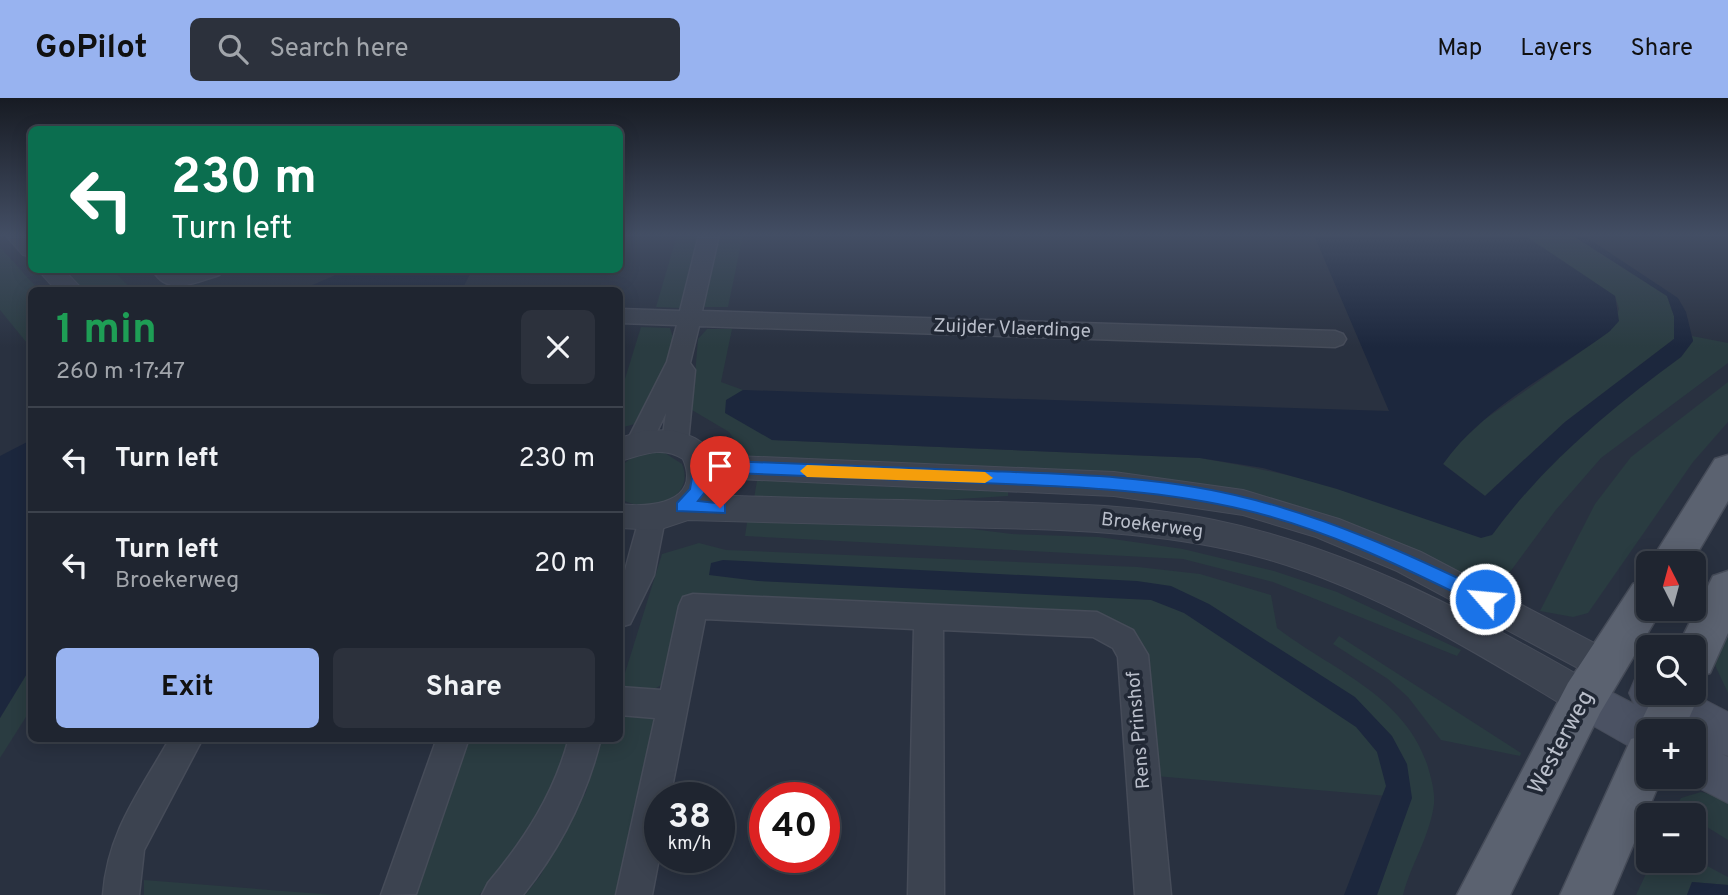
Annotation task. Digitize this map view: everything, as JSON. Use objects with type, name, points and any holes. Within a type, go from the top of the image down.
[{"type":"main road","points":[[1677,551],[1728,469]]},
{"type":"main road","points":[[1706,635],[1728,588]]},
{"type":"main road","name":"Westerweg","points":[[1482,895],[1594,682],[1636,615]]},
{"type":"main road","points":[[1594,682],[1728,735]]},
{"type":"main road","points":[[1706,769],[1728,781]]},
{"type":"main road","points":[[1586,895],[1636,782]]},
{"type":"street","points":[[630,445],[679,362],[700,272]]},
{"type":"street","points":[[53,273],[67,287]]},
{"type":"street","points":[[166,273],[174,280],[186,281],[205,273]]},
{"type":"street","name":"Zuijder Vlaerdinge","points":[[623,316],[1335,339]]},
{"type":"street","points":[[675,442],[683,370],[679,362]]},
{"type":"street","points":[[623,609],[640,575],[628,519],[682,507],[697,492],[702,466],[687,447],[675,442],[630,445]]},
{"type":"street","name":"Broekerweg","points":[[702,466],[1102,483],[1175,490],[1234,501],[1324,526],[1388,552],[1485,599],[1594,682]]},
{"type":"street","name":"Broekerweg","points":[[682,507],[1079,518],[1166,525],[1215,533],[1323,565],[1594,682]]},
{"type":"street","name":"Rens Prinshof","points":[[634,895],[693,606],[1097,625],[1123,639],[1133,656],[1153,895]]},
{"type":"street","points":[[926,895],[929,616]]},
{"type":"street","points":[[623,701],[674,705]]},
{"type":"street","points":[[121,895],[123,863],[128,845],[185,742]]},
{"type":"street","points":[[398,894],[452,742]]},
{"type":"street","points":[[500,895],[561,808],[572,783],[584,742]]},
{"type":"shaded area","points":[[0,272],[23,272],[36,287],[28,287],[28,344],[0,310]]},
{"type":"shaded area","points":[[666,272],[689,272],[680,308],[656,307]]},
{"type":"shaded area","points":[[711,272],[735,272],[728,307],[703,307]]},
{"type":"shaded area","points":[[1579,272],[1630,272],[1667,296],[1674,316],[1674,339],[1565,422],[1485,496],[1443,464],[1455,447],[1484,420],[1610,331],[1619,309],[1615,296]]},
{"type":"shaded area","points":[[65,273],[116,273],[129,287],[79,287]]},
{"type":"shaded area","points":[[641,327],[670,328],[674,341],[642,422],[623,427],[624,382]]},
{"type":"shaded area","points":[[707,329],[732,329],[721,382],[743,390],[727,400],[772,440],[1200,458],[1320,483],[1433,520],[1492,535],[1556,461],[1604,417],[1681,357],[1693,341],[1692,336],[1728,343],[1728,363],[1601,458],[1555,511],[1496,591],[1427,557],[1292,506],[760,463],[759,456],[746,456],[729,432],[692,410],[698,339]]},
{"type":"shaded area","points":[[1728,382],[1728,422],[1693,462],[1588,613],[1573,617],[1540,611],[1595,504],[1631,457]]},
{"type":"shaded area","points":[[653,452],[665,453],[682,464],[685,477],[682,487],[666,501],[654,505],[630,503],[623,500],[623,465],[631,458]]},
{"type":"shaded area","points":[[758,475],[859,485],[1008,492],[1008,496],[876,504],[753,504]]},
{"type":"shaded area","points":[[748,516],[907,521],[1012,534],[1099,537],[1183,549],[1274,571],[1337,592],[1461,650],[1457,656],[1273,582],[1183,559],[745,536]]},
{"type":"shaded area","points":[[699,543],[726,550],[1138,567],[1200,574],[1271,595],[1277,628],[1385,702],[1417,742],[1428,767],[1433,789],[1432,816],[1403,895],[1377,895],[1411,798],[1155,776],[1135,636],[1122,623],[1092,614],[713,595],[661,685],[641,692],[623,690],[623,679],[662,554]]},
{"type":"shaded area","points":[[1728,633],[1728,693],[1713,661]]},
{"type":"shaded area","points":[[1339,636],[1521,753],[1520,756],[1441,740],[1408,697],[1388,679],[1333,644]]},
{"type":"shaded area","points":[[28,672],[28,714],[0,758],[0,718]]},
{"type":"shaded area","points":[[623,716],[654,718],[616,895],[525,895],[540,876],[586,792],[599,742],[623,742]]},
{"type":"shaded area","points":[[466,742],[568,742],[555,782],[534,823],[479,895],[408,895]]},
{"type":"shaded area","points":[[1701,792],[1728,798],[1728,840],[1706,826],[1706,803],[1678,803],[1681,798]]},
{"type":"shaded area","points":[[1706,865],[1728,877],[1728,885],[1692,882],[1687,895],[1636,895],[1646,873],[1706,873]]},
{"type":"shaded area","points":[[144,880],[335,895],[144,895]]},
{"type":"water","points":[[1330,272],[1579,272],[1615,296],[1619,321],[1610,331],[1499,408],[1460,443],[1443,464],[1485,496],[1565,422],[1674,339],[1674,316],[1667,296],[1630,272],[1639,272],[1678,298],[1686,312],[1693,341],[1681,357],[1579,439],[1533,485],[1492,535],[1481,538],[1337,489],[1263,468],[1200,458],[772,440],[725,413],[726,400],[743,390],[1389,411]]},
{"type":"water","points":[[340,273],[470,273],[464,287],[308,287]]},
{"type":"water","points":[[28,442],[28,672],[0,718],[0,456]]},
{"type":"water","points":[[723,560],[1137,581],[1171,586],[1209,604],[1355,697],[1392,736],[1407,764],[1412,798],[1377,895],[1344,895],[1386,786],[1377,752],[1356,727],[1184,613],[1151,600],[758,581],[709,575],[711,563]]},
{"type":"water","points":[[1692,882],[1728,885],[1728,895],[1687,895]]},
{"type":"slow traffic","points":[[807,471],[985,478]]},
{"type":"route","points":[[720,508],[682,507],[697,492],[701,483],[702,466],[1050,480],[1175,490],[1284,513],[1324,526],[1388,552],[1485,599]]}]
